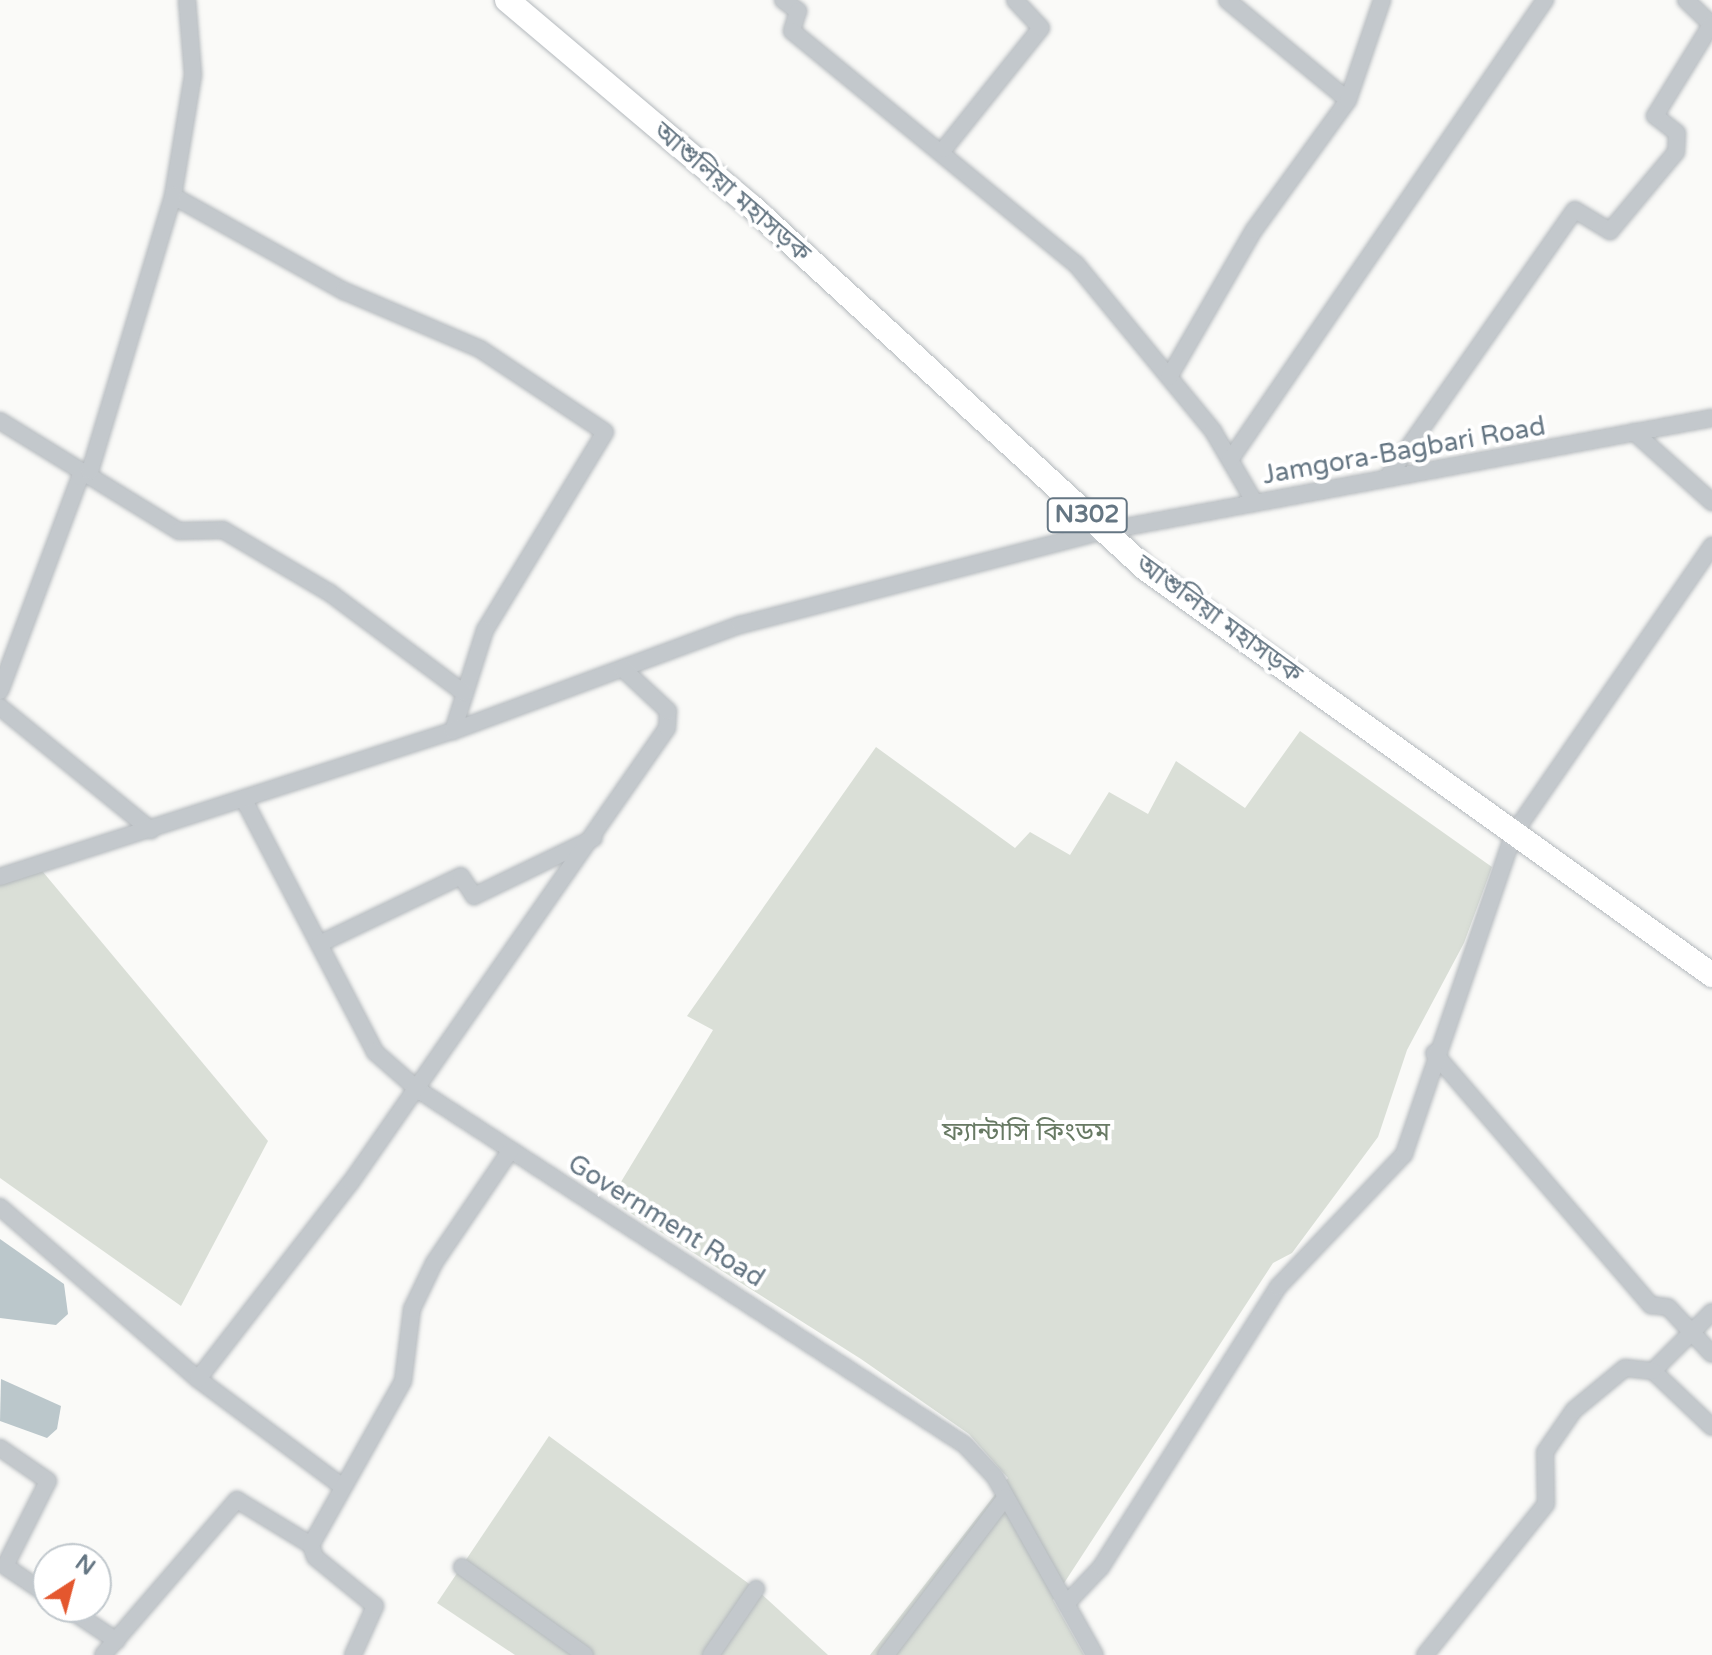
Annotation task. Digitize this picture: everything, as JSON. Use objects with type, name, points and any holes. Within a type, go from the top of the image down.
[{"type":"highway","name":"আশুলিয়া মহাসড়ক","points":[[507,0],[751,206],[1146,569],[1712,975]]},
{"type":"street","points":[[0,689],[80,477],[90,471],[173,196],[193,75],[187,0]]},
{"type":"street","points":[[783,0],[798,11],[792,31],[944,149],[1076,264],[1169,377],[1230,460],[1255,503]]},
{"type":"street","points":[[944,149],[1041,28],[1015,0]]},
{"type":"street","points":[[1227,0],[1348,100]]},
{"type":"street","points":[[1169,377],[1254,230],[1348,100],[1382,0]]},
{"type":"street","points":[[1387,478],[1575,210],[1610,231],[1676,152],[1677,133],[1655,116],[1712,25],[1686,0]]},
{"type":"street","points":[[1230,460],[1542,1]]},
{"type":"street","points":[[173,196],[344,291],[480,349],[605,432],[500,602],[464,693],[453,731]]},
{"type":"street","name":"Jamgora-Bagbari Road","points":[[0,877],[453,731],[740,625],[1104,531],[1712,418]]},
{"type":"street","points":[[0,421],[90,471],[179,531],[223,530],[330,593],[464,693]]},
{"type":"street","points":[[1634,432],[1712,502]]},
{"type":"street","points":[[1066,1604],[1101,1567],[1278,1287],[1404,1154],[1434,1053],[1514,833],[1712,546]]},
{"type":"street","points":[[198,1379],[351,1182],[594,838],[667,728],[668,711],[623,669]]},
{"type":"street","points":[[0,707],[151,830]]},
{"type":"street","name":"Government Road","points":[[244,800],[375,1052],[417,1089],[510,1151],[965,1445],[1006,1497],[1095,1655]]},
{"type":"street","points":[[319,944],[461,876],[474,896],[594,838]]},
{"type":"street","points":[[1434,1053],[1651,1305],[1668,1307],[1712,1354]]},
{"type":"street","points":[[311,1545],[403,1381],[412,1309],[434,1263],[510,1151]]},
{"type":"street","points":[[0,1207],[198,1379],[343,1487]]},
{"type":"street","points":[[1653,1371],[1712,1312]]},
{"type":"street","points":[[1425,1655],[1546,1504],[1545,1452],[1574,1410],[1625,1368],[1653,1371],[1712,1427]]},
{"type":"street","points":[[0,1448],[48,1481],[5,1566],[32,1584]]},
{"type":"street","points":[[886,1655],[1006,1497]]},
{"type":"street","points":[[103,1655],[237,1500],[311,1545],[315,1557],[375,1606],[353,1655]]},
{"type":"street","points":[[462,1567],[585,1655]]},
{"type":"street","points":[[711,1655],[756,1589]]},
{"type":"street","points":[[90,1623],[117,1641]]},
{"type":"green space","name":"ফ্যান্টাসি কিংডম","points":[[1300,731],[1492,867],[1464,943],[1407,1050],[1378,1137],[1292,1253],[1273,1263],[1053,1600],[1084,1655],[870,1655],[1008,1478],[969,1434],[861,1359],[610,1200],[713,1030],[687,1016],[876,747],[1015,848],[1030,832],[1070,855],[1109,792],[1148,814],[1176,761],[1245,808]]},
{"type":"green space","points":[[38,866],[268,1141],[181,1306],[0,1178],[0,877]]},
{"type":"green space","points":[[549,1436],[756,1589],[828,1655],[515,1655],[437,1603]]},
{"type":"shaded area","points":[[0,1239],[64,1284],[68,1314],[56,1325],[0,1318]]},
{"type":"shaded area","points":[[1,1379],[61,1406],[57,1429],[47,1438],[0,1421]]}]
